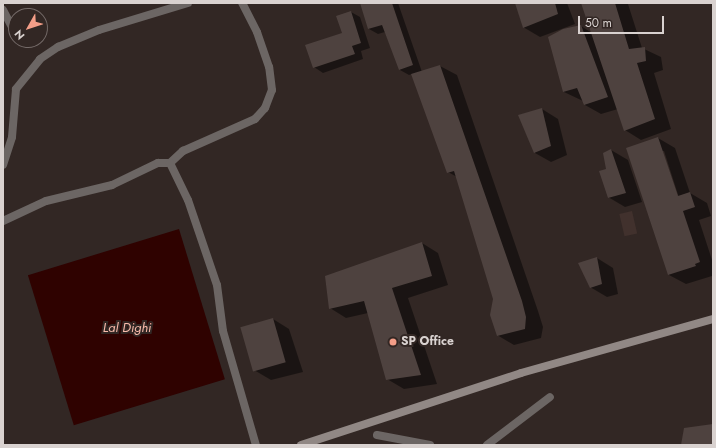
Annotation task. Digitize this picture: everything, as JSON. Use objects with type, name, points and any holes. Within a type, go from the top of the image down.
[{"type":"street","points":[[3,165],[12,137],[16,89],[40,59],[58,47],[99,30],[188,3]]},
{"type":"street","points":[[3,221],[46,201],[112,185],[158,164],[170,163],[183,151],[255,119],[265,108],[272,90],[269,67],[257,32],[242,3]]},
{"type":"street","points":[[3,10],[8,19]]},
{"type":"street","points":[[170,163],[188,200],[217,285],[223,331],[256,445]]},
{"type":"street","points":[[301,445],[521,373],[713,318]]},
{"type":"street","points":[[487,445],[550,397]]},
{"type":"street","points":[[377,435],[430,445]]},
{"type":"shaded area","points":[[632,211],[637,233],[625,236],[619,214]]},
{"type":"water","name":"Lal Dighi","points":[[179,229],[225,379],[74,425],[28,275]]},
{"type":"building","points":[[360,3],[392,3],[413,65],[399,70],[382,25],[368,29]]},
{"type":"building","points":[[515,3],[555,3],[558,14],[523,28]]},
{"type":"building","points":[[581,3],[615,3],[629,49],[645,47],[646,61],[637,63],[655,119],[624,131]]},
{"type":"building","points":[[351,11],[361,43],[352,46],[355,54],[313,68],[305,45],[342,33],[336,16]]},
{"type":"building","points":[[581,25],[608,97],[584,105],[577,88],[563,92],[548,37],[563,29]]},
{"type":"building","points":[[440,65],[522,301],[526,317],[525,329],[497,336],[490,315],[493,299],[454,171],[447,173],[411,74]]},
{"type":"building","points":[[542,108],[551,146],[534,153],[518,115]]},
{"type":"building","points":[[658,137],[678,196],[690,192],[695,207],[683,211],[700,262],[695,264],[696,266],[668,275],[626,148]]},
{"type":"building","points":[[611,149],[626,193],[608,198],[599,171],[606,169],[603,153]]},
{"type":"building","name":"SP Office","points":[[422,242],[432,276],[392,288],[421,375],[386,380],[364,301],[329,309],[325,276]]},
{"type":"building","points":[[597,257],[602,284],[590,288],[578,263]]},
{"type":"building","points":[[273,318],[286,362],[253,372],[240,327]]},
{"type":"building","points":[[713,424],[713,445],[681,445],[684,428]]},
{"type":"place","name":"SP Office","points":[[393,342]]}]
